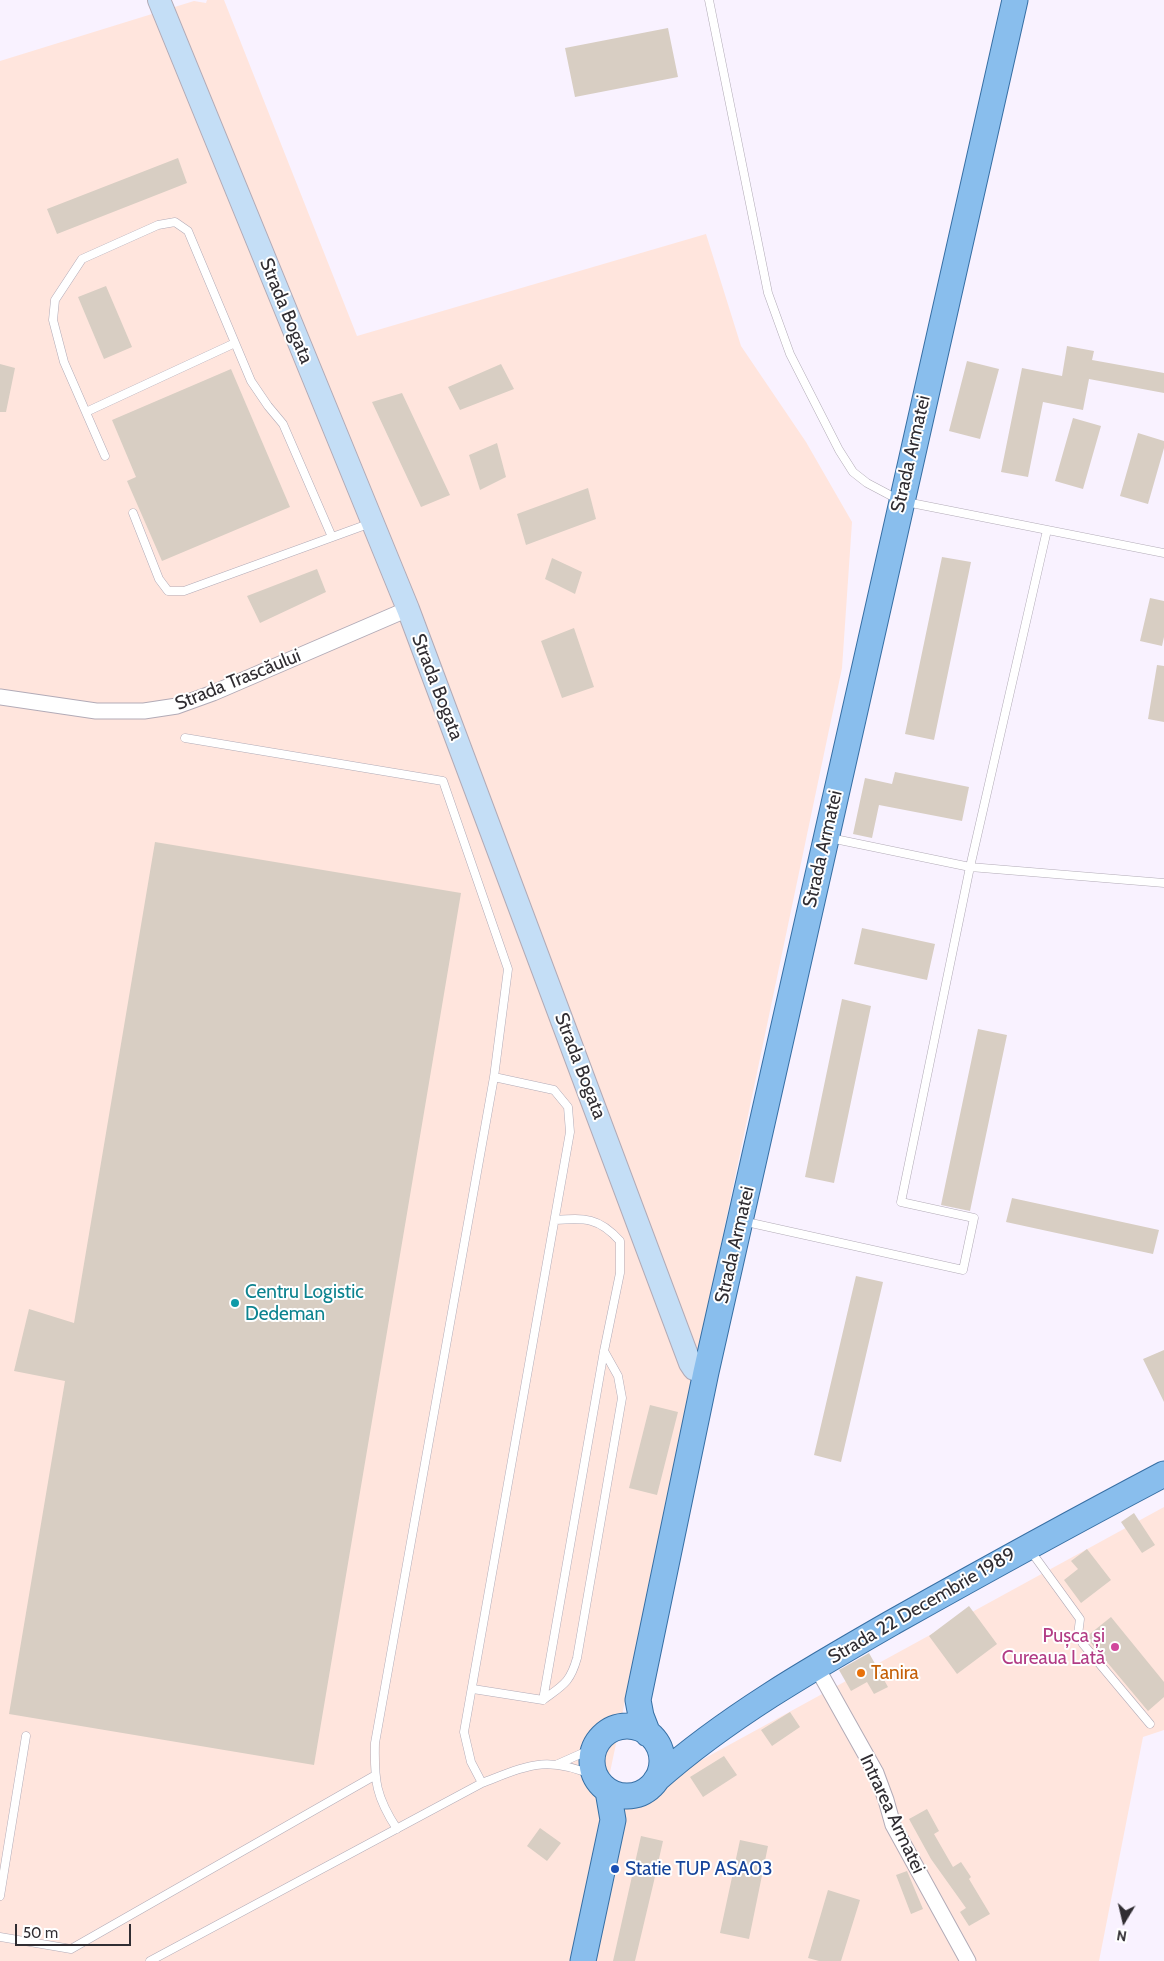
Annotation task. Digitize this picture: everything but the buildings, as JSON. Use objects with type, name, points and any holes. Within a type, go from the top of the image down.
[{"type":"main road","name":"Strada Bogata","points":[[160,0],[408,610],[690,1363],[694,1369],[706,1372]]},
{"type":"main road","name":"Strada Armatei","points":[[653,1741],[641,1716],[638,1700],[706,1372],[1015,0]]},
{"type":"main road","name":"Strada 22 Decembrie 1989","points":[[656,1780],[688,1752],[816,1666],[1027,1546],[1164,1474]]},
{"type":"main road","name":"Strada Armatei","points":[[615,1729],[638,1700]]},
{"type":"main road","points":[[613,1820],[602,1783],[592,1759],[594,1748],[600,1738],[615,1729],[632,1727],[653,1741],[688,1752]]},
{"type":"main road","points":[[602,1783],[615,1794],[627,1796],[648,1789],[656,1780],[661,1770],[662,1758],[653,1741]]},
{"type":"main road","points":[[583,1961],[613,1820],[633,1795]]},
{"type":"street","name":"Strada Trascăului","points":[[0,697],[96,712],[144,712],[177,706],[408,610]]},
{"type":"street","name":"Intrarea Armatei","points":[[816,1666],[876,1773],[893,1825],[968,1961]]},
{"type":"lane","points":[[709,0],[768,293],[790,354],[839,450],[853,472],[867,483],[901,501],[1164,553]]},
{"type":"lane","points":[[106,456],[64,362],[53,320],[56,300],[82,259],[158,225],[175,222],[188,231],[251,381],[283,424],[332,537]]},
{"type":"lane","points":[[86,412],[235,343]]},
{"type":"lane","points":[[133,513],[159,579],[168,591],[184,591],[372,522]]},
{"type":"lane","points":[[740,1220],[963,1270],[974,1218],[901,1202],[970,867],[1048,530]]},
{"type":"lane","points":[[185,738],[443,781],[508,969],[494,1077],[374,1743],[374,1776],[384,1809],[397,1829]]},
{"type":"lane","points":[[826,837],[970,867],[1164,883]]},
{"type":"lane","points":[[482,1783],[471,1762],[464,1732],[570,1132],[568,1107],[554,1090],[494,1077]]},
{"type":"lane","points":[[543,1700],[604,1351],[620,1273],[620,1241],[608,1227],[583,1218],[555,1220]]},
{"type":"lane","points":[[472,1689],[543,1700],[564,1684],[572,1673],[622,1398],[618,1376],[604,1351]]},
{"type":"lane","points":[[1027,1546],[1080,1619],[1078,1635],[1083,1644],[1150,1724]]},
{"type":"lane","points":[[0,1896],[26,1736]]},
{"type":"lane","points":[[558,1764],[594,1748]]},
{"type":"lane","points":[[150,1961],[482,1783],[529,1765],[558,1764],[575,1767],[602,1783]]},
{"type":"lane","points":[[0,1937],[71,1949],[374,1776]]},
{"type":"shaded area","points":[[207,0],[224,0],[357,336],[706,234],[741,346],[806,442],[852,522],[842,668],[601,1815],[1164,1507],[1164,1730],[1143,1737],[1099,1961],[0,1961],[0,61],[194,1],[206,3]]},
{"type":"place","name":"Centru Logistic Dedeman","points":[[235,1303]]},
{"type":"place","name":"Pușca și Cureaua Lată","points":[[1115,1647]]},
{"type":"place","name":"Tanira","points":[[861,1673]]},
{"type":"place","name":"Statie TUP ASA03","points":[[615,1869]]}]
